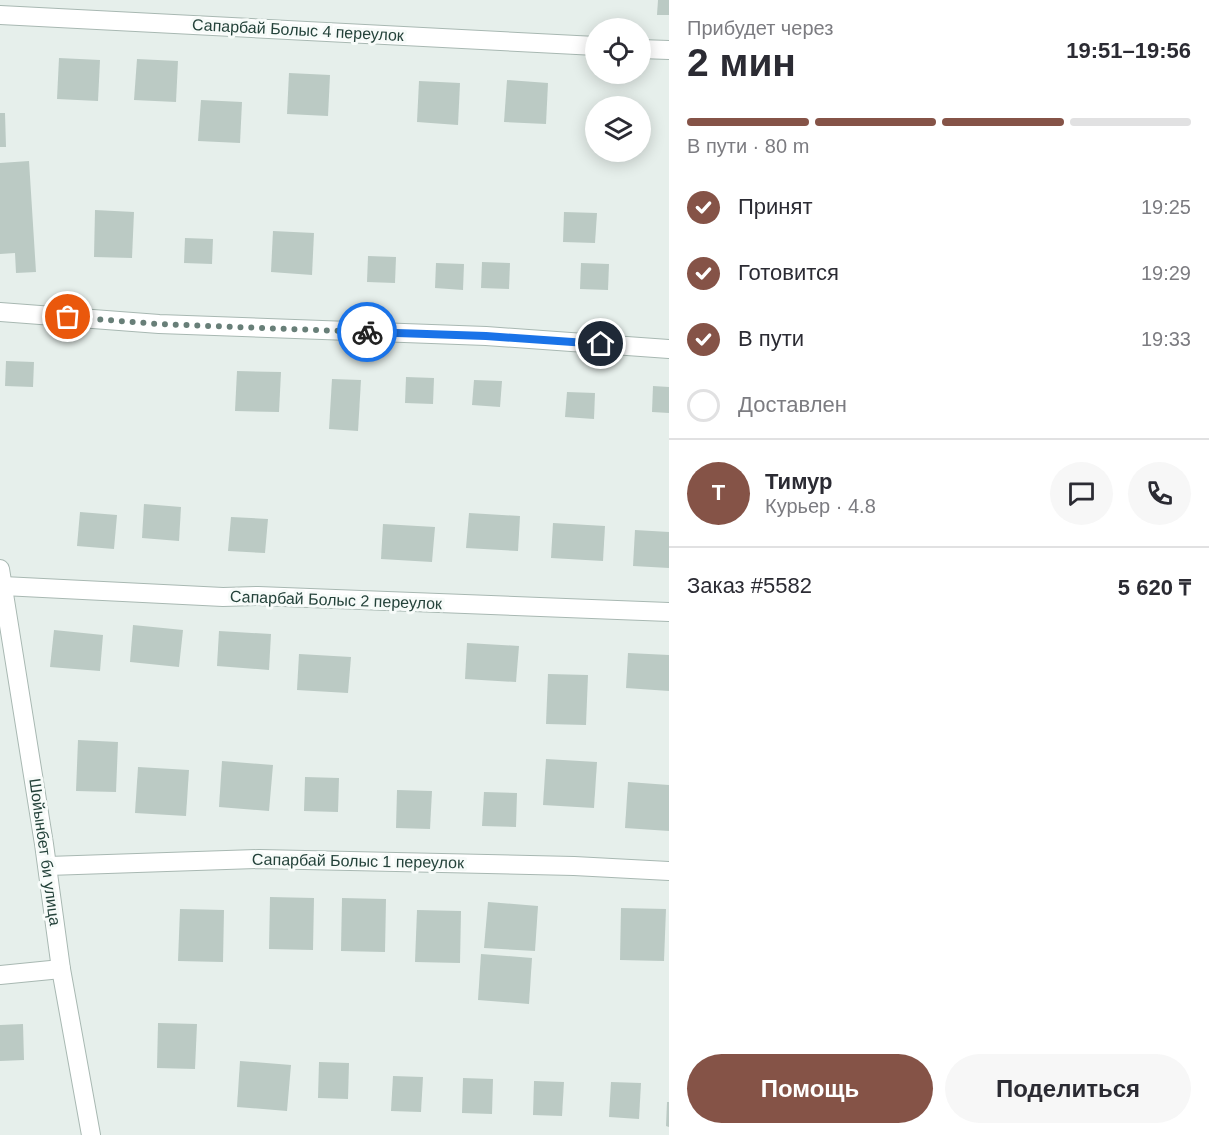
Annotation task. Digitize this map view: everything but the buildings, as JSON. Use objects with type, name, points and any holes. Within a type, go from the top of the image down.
[{"type":"street","name":"Сапарбай Болыс 4 переулок","points":[[0,15],[585,45]]},
{"type":"street","points":[[651,49],[669,50]]},
{"type":"street","points":[[0,312],[159,324],[486,336],[669,349]]},
{"type":"street","name":"Сапарбай Болыс 2 переулок","points":[[2,578],[223,597],[258,596],[669,612]]},
{"type":"street","name":"Шойынбет би улица","points":[[2,578],[8,673],[48,866],[61,969],[91,1135]]},
{"type":"street","name":"Сапарбай Болыс 1 переулок","points":[[48,866],[259,859],[574,866],[669,871]]},
{"type":"street","points":[[0,975],[61,969]]},
{"type":"way so far","points":[[68,317],[159,324],[367,332]]},
{"type":"route","points":[[367,332],[486,336],[601,344]]}]
